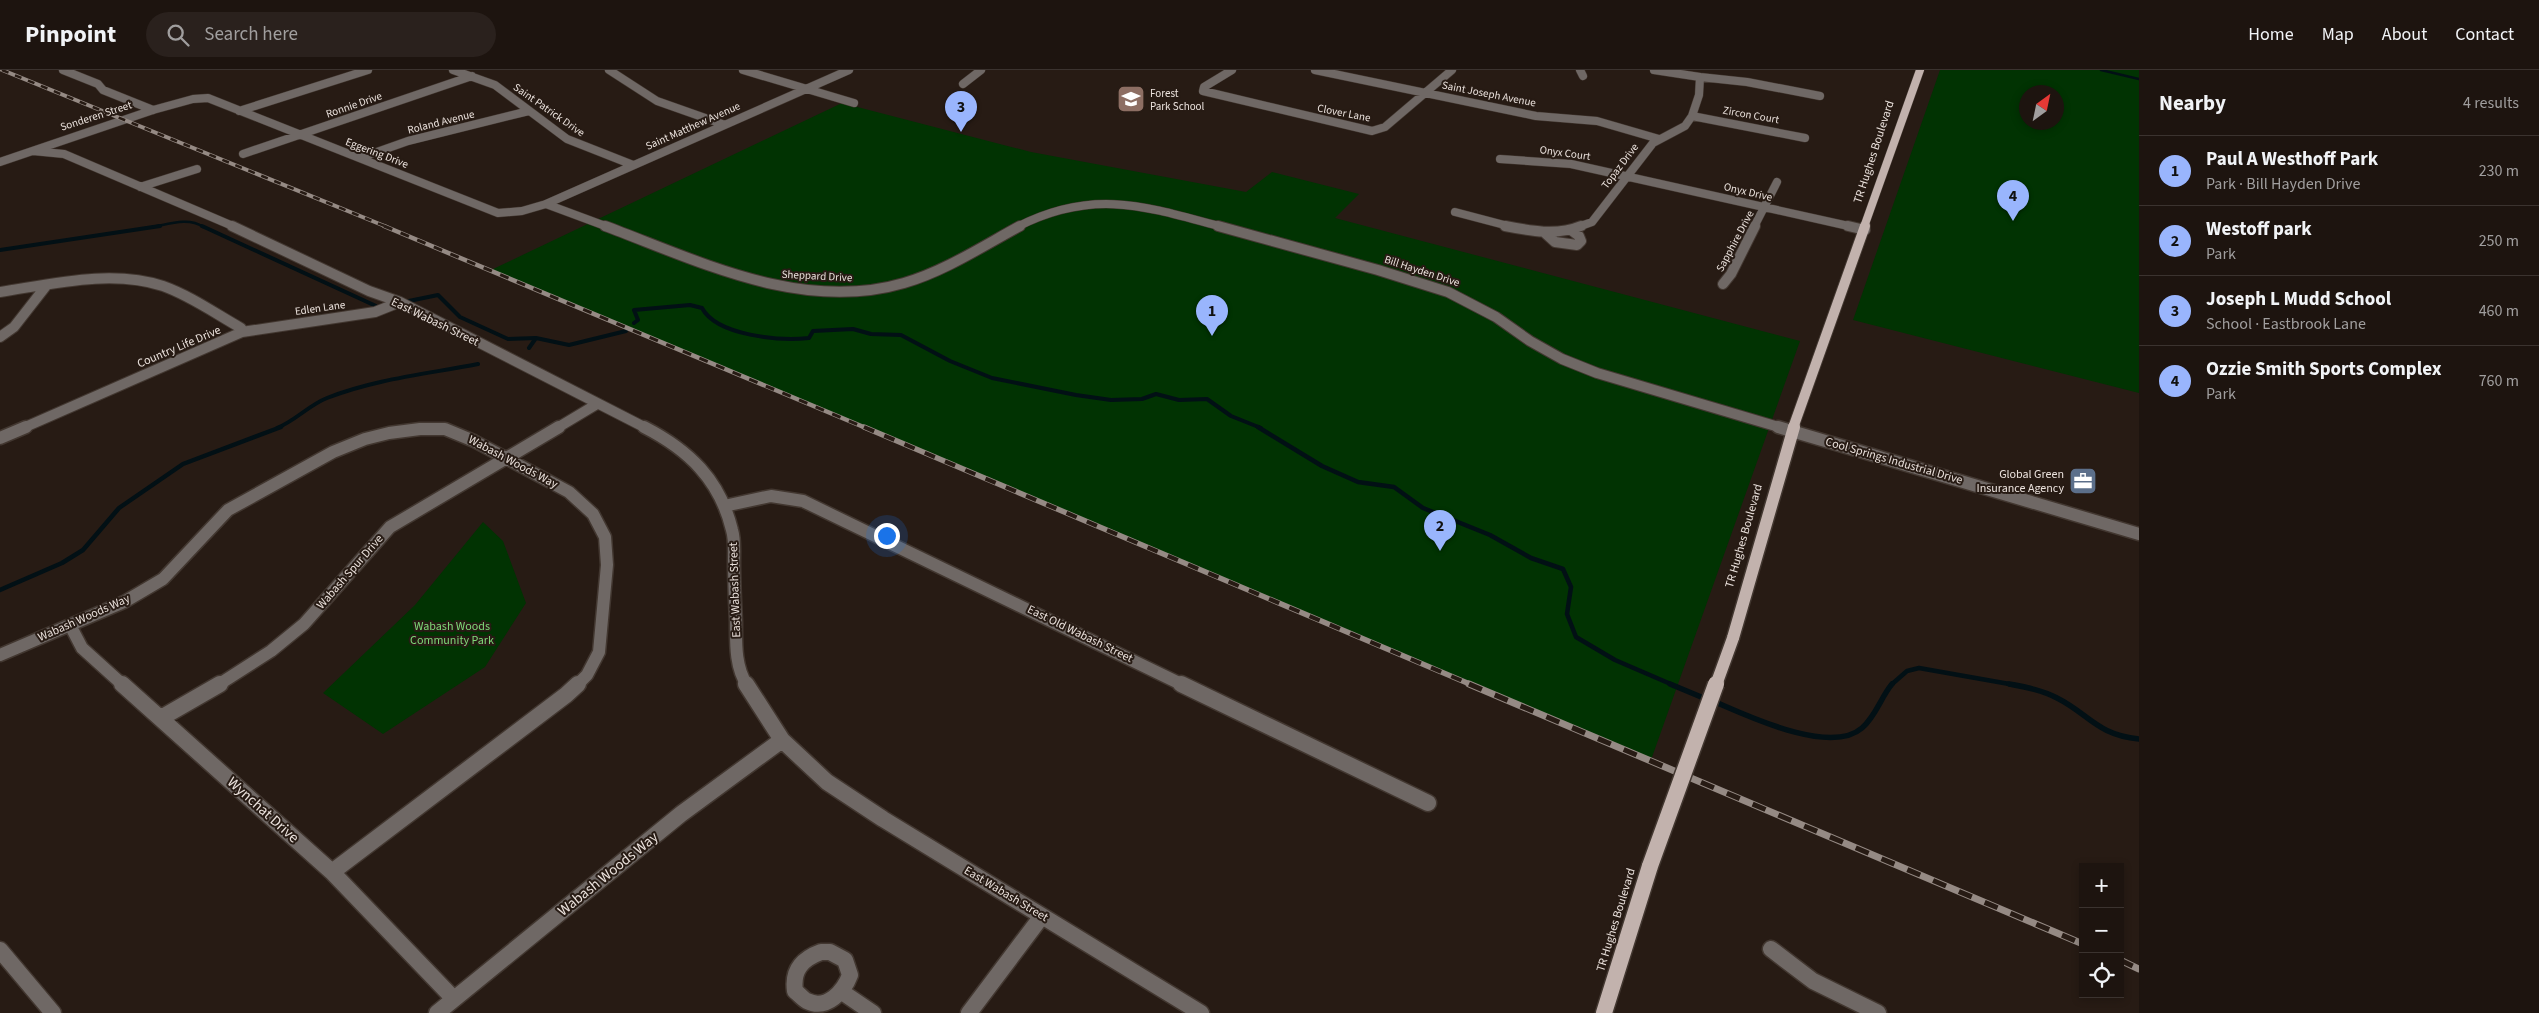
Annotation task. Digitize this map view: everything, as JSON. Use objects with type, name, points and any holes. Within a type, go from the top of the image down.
[{"type":"main road","name":"TR Hughes Boulevard","points":[[1604,1013],[1650,866],[1732,638],[1792,432],[1920,70]]},
{"type":"street","points":[[63,70],[98,84],[103,90],[153,110]]},
{"type":"street","points":[[239,111],[368,70]]},
{"type":"street","name":"Saint Patrick Drive","points":[[453,70],[495,85],[567,139],[633,165]]},
{"type":"street","points":[[609,70],[663,104],[725,125]]},
{"type":"street","points":[[743,70],[854,103]]},
{"type":"street","name":"Saint Matthew Avenue","points":[[546,204],[849,70]]},
{"type":"street","points":[[963,84],[981,70]]},
{"type":"street","name":"Clover Lane","points":[[1232,70],[1204,87],[1203,92],[1372,131],[1385,127],[1452,70]]},
{"type":"street","name":"Saint Joseph Avenue","points":[[1315,70],[1536,116],[1597,121],[1658,139]]},
{"type":"street","points":[[1654,70],[1756,83],[1820,96]]},
{"type":"street","name":"Ronnie Drive","points":[[243,154],[472,76]]},
{"type":"street","points":[[1692,116],[1698,95],[1700,77]]},
{"type":"street","name":"Sonderen Street","points":[[0,162],[88,130],[153,110],[202,98]]},
{"type":"street","name":"Eggering Drive","points":[[202,98],[498,213],[520,212],[546,204]]},
{"type":"street","name":"Roland Avenue","points":[[360,158],[408,141],[529,111]]},
{"type":"street","name":"Zircon Court","points":[[1692,116],[1805,138]]},
{"type":"street","name":"Topaz Drive","points":[[1455,212],[1501,226],[1544,232],[1571,230],[1592,222],[1653,142],[1685,126],[1692,116]]},
{"type":"street","name":"East Wabash Street","points":[[33,151],[64,154],[226,223],[369,291],[400,302],[666,438],[688,454],[704,472],[724,506],[733,532],[736,639],[740,674],[782,740],[827,782],[1201,1013]]},
{"type":"street","name":"Onyx Court","points":[[1500,159],[1571,164],[1626,176]]},
{"type":"street","points":[[140,186],[197,169]]},
{"type":"street","name":"Onyx Drive","points":[[1626,176],[1865,230]]},
{"type":"street","name":"Sapphire Drive","points":[[1723,284],[1731,274],[1777,182]]},
{"type":"street","name":"Bill Hayden Drive","points":[[1054,210],[1105,202],[1148,207],[1423,283],[1472,302],[1530,341],[1562,359],[1597,373],[1792,432]]},
{"type":"street","name":"Sheppard Drive","points":[[546,204],[744,278],[777,286],[830,290],[861,290],[899,285],[941,268],[1054,210]]},
{"type":"street","name":"Topaz Drive","points":[[1544,232],[1555,242],[1577,245],[1581,241],[1579,236],[1571,230]]},
{"type":"street","name":"Country Life Drive","points":[[0,292],[46,286],[129,280],[153,283],[186,298],[241,328],[242,332],[0,438]]},
{"type":"street","points":[[0,337],[14,327],[46,286]]},
{"type":"street","name":"Edlen Lane","points":[[242,332],[375,312],[400,302]]},
{"type":"street","name":"Wabash Spur Drive","points":[[161,718],[292,636],[328,600],[378,538],[390,527],[597,404]]},
{"type":"street","name":"Wabash Woods Way","points":[[0,654],[124,602],[163,579],[187,556],[200,538],[228,510],[333,452],[365,439],[420,429],[445,429],[474,441],[569,492],[593,514],[605,537],[607,565],[599,652],[587,675],[566,695],[332,872]]},
{"type":"street","name":"Cool Springs Industrial Drive","points":[[1792,432],[2139,534]]},
{"type":"street","name":"East Old Wabash Street","points":[[724,506],[771,496],[803,501],[1428,803]]},
{"type":"street","name":"Wynchat Drive","points":[[70,625],[82,648],[332,872],[454,998]]},
{"type":"street","name":"Wabash Woods Way","points":[[437,1013],[680,814],[782,740]]},
{"type":"street","points":[[969,1013],[1042,916]]},
{"type":"street","points":[[0,950],[53,1013]]},
{"type":"street","points":[[1771,950],[1813,981],[1878,1013]]},
{"type":"street","points":[[842,992],[873,1013]]},
{"type":"green space","points":[[1940,70],[2139,70],[2139,393],[1853,320]]},
{"type":"green space","points":[[842,103],[1031,152],[1246,192],[1272,172],[1359,194],[1335,218],[1800,341],[1651,760],[491,270]]},
{"type":"green space","name":"Wabash Woods Community Park","points":[[483,522],[503,541],[526,603],[485,667],[383,734],[323,693],[415,605]]},
{"type":"waterway","points":[[2101,70],[2139,79]]},
{"type":"waterway","points":[[152,227],[185,222],[192,222],[203,227]]},
{"type":"waterway","points":[[0,250],[160,226]]},
{"type":"waterway","points":[[202,226],[376,306]]},
{"type":"waterway","points":[[404,302],[438,295],[460,317],[508,339],[536,338]]},
{"type":"waterway","points":[[634,323],[638,320],[634,310],[690,305],[702,308],[721,325],[750,335],[797,339],[809,338],[813,331],[853,329],[871,334],[901,335],[950,361],[992,378],[1111,400],[1142,399],[1156,394],[1179,400],[1207,399],[1231,416],[1261,428]]},
{"type":"waterway","points":[[536,338],[569,345],[626,331]]},
{"type":"waterway","points":[[529,348],[536,338]]},
{"type":"waterway","points":[[277,428],[320,401],[345,391],[401,378],[478,364]]},
{"type":"waterway","points":[[0,590],[62,563],[83,550],[119,508],[183,464],[281,427]]},
{"type":"waterway","points":[[1258,427],[1322,466],[1358,482],[1394,487],[1423,508],[1490,535],[1531,558],[1563,569],[1571,587],[1567,614],[1576,637],[1615,660],[1673,685]]},
{"type":"waterway","points":[[1892,684],[1907,671],[1919,668],[2015,685]]},
{"type":"waterway","points":[[1670,684],[1706,699]]},
{"type":"waterway","points":[[1713,701],[1788,730],[1830,738],[1848,735],[1862,728],[1871,718],[1892,684]]},
{"type":"waterway","points":[[2009,684],[2051,695],[2068,704],[2103,728],[2125,737],[2139,739]]},
{"type":"railway","points":[[2,70],[387,227]]},
{"type":"railway","points":[[384,226],[866,428]]},
{"type":"railway","points":[[864,427],[1472,685]]},
{"type":"railway","points":[[1469,684],[2079,942]]},
{"type":"railway","points":[[2124,962],[2139,969]]},
{"type":"place","name":"Forest Park School","points":[[1131,99]]},
{"type":"place","name":"Joseph L Mudd School","points":[[961,132]]},
{"type":"place","name":"Ozzie Smith Sports Complex","points":[[2013,221]]},
{"type":"place","name":"Paul A Westhoff Park","points":[[1212,336]]},
{"type":"place","name":"Global Green Insurance Agency","points":[[2083,481]]},
{"type":"place","name":"Westoff park","points":[[1440,551]]}]
